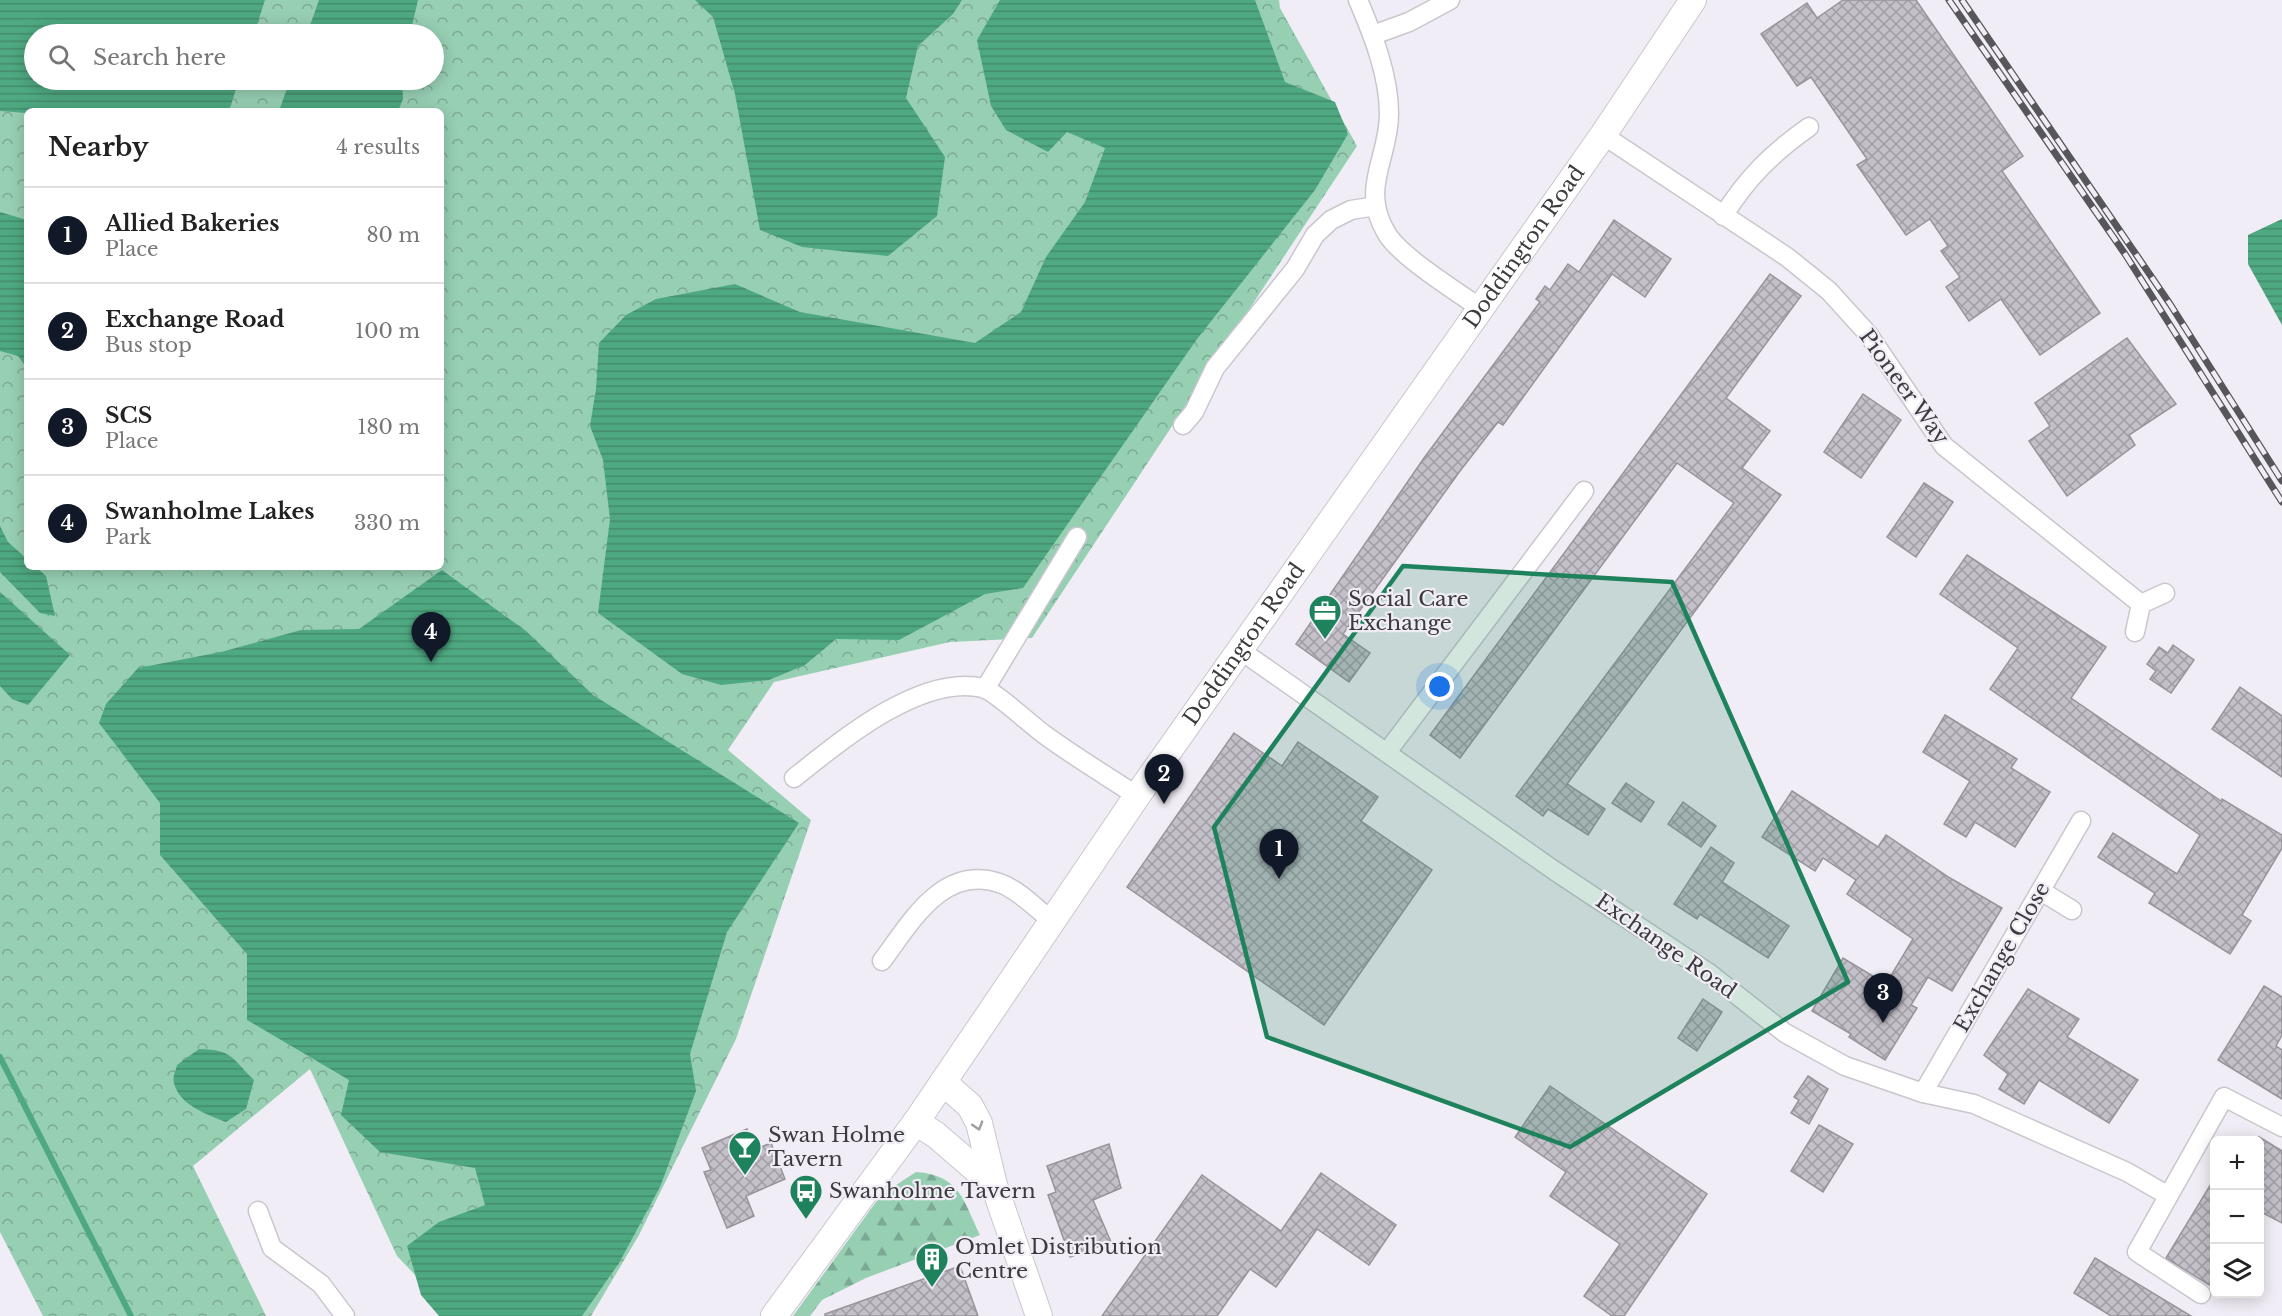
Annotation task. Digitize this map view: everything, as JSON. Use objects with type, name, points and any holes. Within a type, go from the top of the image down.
[{"type":"main road","name":"Doddington Road","points":[[774,1316],[916,1122],[1137,796],[1603,135],[1693,0]]},
{"type":"main road","points":[[943,1082],[970,1106],[979,1123],[994,1185],[1039,1316]]},
{"type":"main road","points":[[916,1122],[936,1135],[994,1185]]},
{"type":"street","points":[[1358,0],[1373,35],[1388,94],[1389,116],[1374,186],[1376,206],[1389,236],[1480,308]]},
{"type":"street","points":[[1373,35],[1409,22],[1450,0]]},
{"type":"street","points":[[1723,216],[1744,183],[1764,161],[1809,127]]},
{"type":"street","name":"Pioneer Way","points":[[1603,135],[1787,257],[1829,291],[1868,334],[1944,446],[2140,604]]},
{"type":"street","points":[[1183,425],[1194,412],[1215,368],[1295,269],[1315,235],[1331,220],[1351,210],[1376,206]]},
{"type":"street","points":[[1387,752],[1584,491]]},
{"type":"street","points":[[985,688],[1077,537]]},
{"type":"street","points":[[2135,632],[2140,604],[2164,593]]},
{"type":"street","name":"Exchange Road","points":[[1240,650],[1555,871],[1709,973],[1785,1033],[1845,1066],[1923,1093],[1974,1104],[2127,1172],[2167,1195]]},
{"type":"street","points":[[794,778],[846,735],[899,704],[954,687],[985,688],[1046,736],[1137,796]]},
{"type":"street","name":"Exchange Close","points":[[1923,1093],[2081,821]]},
{"type":"street","points":[[882,961],[922,907],[947,885],[976,878],[1003,884],[1053,922]]},
{"type":"street","points":[[2041,891],[2072,910]]},
{"type":"street","points":[[2201,1294],[2137,1252],[2224,1097],[2282,1126]]},
{"type":"street","points":[[258,1211],[272,1248],[321,1284],[345,1316]]},
{"type":"highlighted area","points":[[1403,566],[1672,582],[1848,982],[1570,1147],[1267,1037],[1214,827]]},
{"type":"green space","points":[[0,0],[1279,0],[1280,8],[1357,146],[1032,638],[950,642],[774,682],[728,750],[811,820],[736,1039],[639,1235],[591,1316],[454,1316],[397,1256],[310,1069],[193,1166],[266,1316],[43,1316],[0,1232]]},
{"type":"green space","points":[[916,1172],[931,1174],[951,1184],[964,1200],[980,1235],[866,1278],[822,1300],[810,1316],[793,1316],[876,1202]]},
{"type":"shaded area","points":[[0,0],[265,0],[257,24],[24,24],[24,90],[236,90],[230,108],[24,108],[24,113],[0,111]]},
{"type":"shaded area","points":[[319,0],[418,0],[412,24],[311,24]]},
{"type":"shaded area","points":[[695,0],[962,0],[953,14],[918,46],[906,98],[945,157],[937,216],[888,256],[802,247],[760,230],[735,94],[713,17]]},
{"type":"shaded area","points":[[1000,0],[1255,0],[1285,82],[1335,102],[1348,134],[1315,190],[1197,339],[1023,588],[985,594],[899,640],[836,639],[805,665],[769,680],[721,685],[682,674],[598,613],[610,519],[603,460],[590,426],[596,389],[599,343],[626,315],[656,299],[735,284],[800,312],[975,343],[1021,312],[1046,257],[1085,202],[1105,148],[1067,132],[1048,152],[1006,130],[991,106],[977,40]]},
{"type":"shaded area","points":[[286,90],[403,90],[403,99],[399,108],[280,108]]},
{"type":"shaded area","points":[[0,212],[24,219],[24,364],[18,356],[0,351]]},
{"type":"shaded area","points":[[2282,219],[2282,325],[2248,264],[2248,235]]},
{"type":"shaded area","points":[[0,526],[8,542],[24,556],[24,570],[39,570],[46,576],[55,616],[40,613],[0,572]]},
{"type":"shaded area","points":[[442,570],[526,631],[593,695],[799,823],[727,932],[690,1054],[696,1091],[660,1187],[619,1263],[582,1316],[439,1316],[421,1295],[407,1246],[439,1222],[485,1205],[475,1168],[380,1152],[341,1115],[349,1080],[247,1020],[247,954],[160,855],[160,803],[99,723],[106,704],[138,668],[221,652],[301,630],[359,629]]},
{"type":"shaded area","points":[[0,592],[70,655],[28,705],[12,699],[0,686]]},
{"type":"shaded area","points":[[199,1049],[226,1053],[254,1080],[246,1109],[226,1122],[188,1103],[177,1091],[174,1083],[177,1065]]},
{"type":"building","points":[[1843,0],[1916,0],[2023,156],[2002,171],[2100,313],[2040,355],[2001,299],[1969,321],[1946,287],[1960,277],[1941,251],[1948,246],[1930,219],[1906,235],[1857,165],[1867,159],[1811,77],[1797,86],[1761,34],[1807,3],[1817,18]]},
{"type":"building","points":[[1614,220],[1671,259],[1645,297],[1612,274],[1503,425],[1498,422],[1460,471],[1343,634],[1370,653],[1349,682],[1296,644],[1424,458],[1540,302],[1536,299],[1545,286],[1550,290],[1568,264],[1579,272]]},
{"type":"building","points":[[1770,274],[1801,296],[1726,398],[1770,431],[1742,468],[1781,495],[1567,784],[1605,809],[1588,835],[1548,809],[1543,816],[1516,796],[1734,503],[1677,463],[1460,758],[1430,735]]},
{"type":"building","points":[[2127,338],[2176,404],[2129,435],[2135,445],[2067,496],[2029,441],[2050,426],[2035,403]]},
{"type":"building","points":[[1863,394],[1901,420],[1861,478],[1824,452]]},
{"type":"building","points":[[1924,483],[1953,502],[1916,557],[1887,537]]},
{"type":"building","points":[[1967,555],[2106,647],[2071,698],[2221,801],[2222,799],[2282,835],[2282,848],[2242,915],[2251,921],[2230,954],[2149,903],[2155,893],[2098,857],[2113,833],[2177,874],[2200,835],[1990,689],[2018,648],[1940,594]]},
{"type":"building","points":[[2173,645],[2194,660],[2171,693],[2150,679],[2156,671],[2147,664],[2159,647],[2168,653]]},
{"type":"building","points":[[2240,687],[2282,716],[2282,777],[2212,729]]},
{"type":"building","points":[[1945,715],[2017,759],[2011,768],[2050,792],[2015,847],[1975,822],[1966,837],[1944,824],[1970,781],[1923,752]]},
{"type":"building","points":[[1234,733],[1282,766],[1298,742],[1378,797],[1361,821],[1432,870],[1324,1025],[1127,887]]},
{"type":"building","points":[[1626,783],[1654,802],[1641,822],[1612,803]]},
{"type":"building","points":[[1792,791],[1878,847],[1886,835],[1950,878],[2002,908],[1952,991],[1928,977],[1911,1005],[1917,1008],[1885,1060],[1849,1037],[1851,1034],[1812,1011],[1843,958],[1886,984],[1913,939],[1847,894],[1856,880],[1823,858],[1815,871],[1762,837]]},
{"type":"building","points":[[1683,802],[1716,826],[1701,847],[1668,824]]},
{"type":"building","points":[[1711,847],[1734,863],[1722,882],[1789,926],[1768,958],[1700,914],[1697,919],[1674,904]]},
{"type":"building","points":[[2264,986],[2282,997],[2282,1035],[2276,1046],[2282,1050],[2282,1099],[2218,1060]]},
{"type":"building","points":[[2028,989],[2079,1019],[2067,1037],[2138,1080],[2109,1123],[2039,1080],[2024,1104],[1999,1089],[2008,1074],[1984,1055]]},
{"type":"building","points":[[1703,999],[1722,1012],[1697,1051],[1678,1038]]},
{"type":"building","points":[[1808,1076],[1828,1089],[1809,1124],[1791,1113],[1799,1100],[1794,1097]]},
{"type":"building","points":[[1550,1086],[1707,1194],[1624,1316],[1612,1316],[1584,1296],[1620,1244],[1550,1196],[1566,1172],[1515,1137]]},
{"type":"building","points":[[1819,1125],[1853,1144],[1823,1192],[1791,1171]]},
{"type":"building","name":"Swan Holme Tavern","points":[[747,1129],[756,1149],[771,1143],[785,1179],[746,1196],[754,1216],[727,1228],[704,1172],[711,1170],[702,1148]]},
{"type":"building","points":[[2264,1140],[2282,1151],[2282,1223],[2264,1214]]},
{"type":"building","points":[[1109,1144],[1121,1188],[1093,1200],[1111,1242],[1070,1257],[1048,1195],[1056,1192],[1047,1166]]},
{"type":"building","points":[[1321,1173],[1396,1225],[1369,1265],[1317,1229],[1276,1287],[1250,1269],[1217,1316],[1102,1316],[1202,1175],[1281,1231]]},
{"type":"building","points":[[2210,1186],[2210,1286],[2166,1258]]},
{"type":"building","points":[[2095,1258],[2191,1316],[2111,1316],[2074,1293]]},
{"type":"building","name":"Omlet Distribution Centre","points":[[960,1266],[978,1316],[825,1316],[825,1314]]},
{"type":"waterway","points":[[0,1057],[131,1316]]},
{"type":"railway","points":[[1949,0],[2125,254],[2282,502]]},
{"type":"railway","points":[[1962,0],[2170,304],[2282,481]]},
{"type":"place","name":"Social Care Exchange","points":[[1325,640]]},
{"type":"place","name":"Swanholme Lakes","points":[[431,662]]},
{"type":"place","name":"Exchange Road","points":[[1164,804]]},
{"type":"place","name":"Allied Bakeries","points":[[1279,879]]},
{"type":"place","name":"SCS","points":[[1883,1023]]},
{"type":"place","name":"Swan Holme Tavern","points":[[745,1176]]},
{"type":"place","name":"Swanholme Tavern","points":[[806,1220]]},
{"type":"place","name":"Omlet Distribution Centre","points":[[932,1288]]}]
